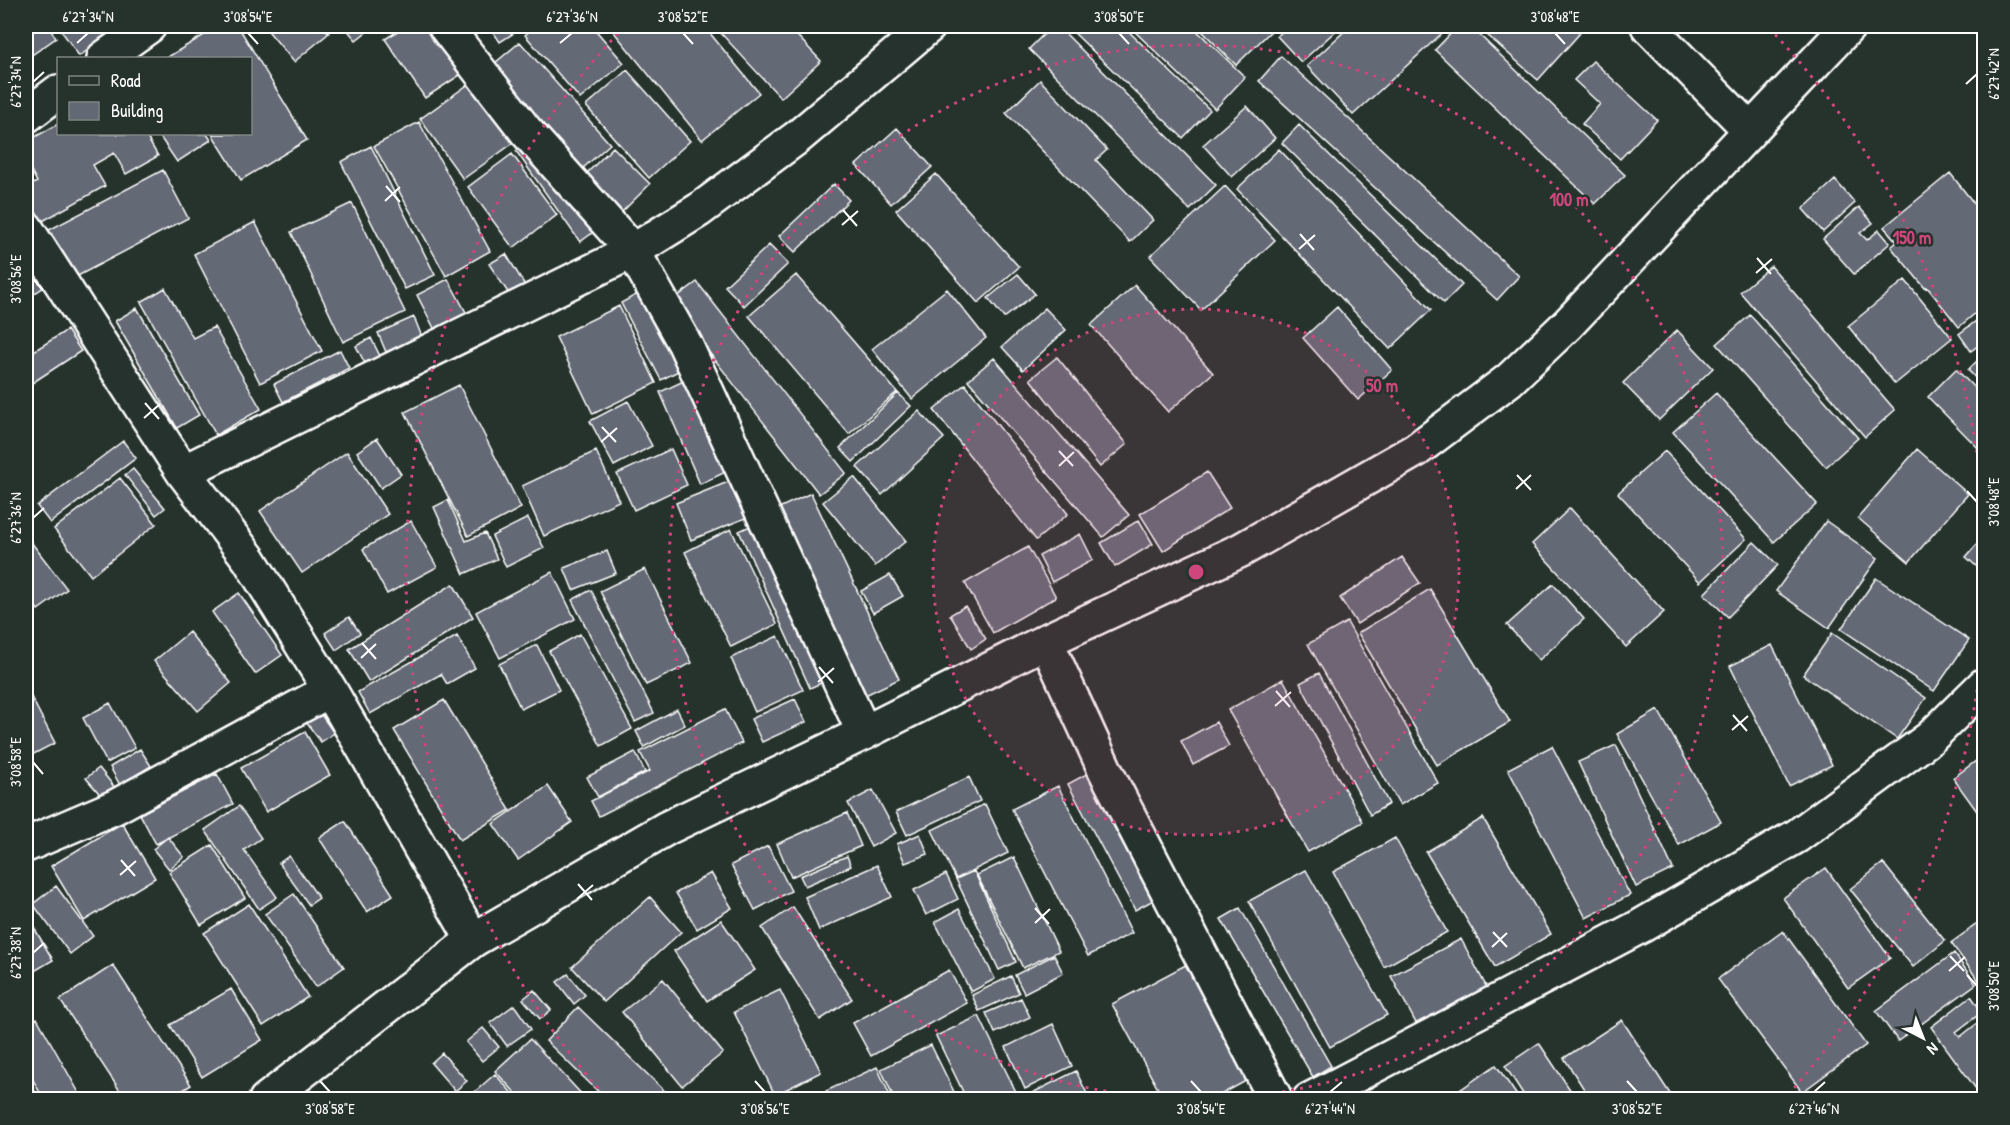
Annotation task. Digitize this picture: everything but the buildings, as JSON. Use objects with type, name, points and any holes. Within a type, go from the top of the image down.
[{"type":"street","points":[[105,57],[149,26]]},
{"type":"street","points":[[445,26],[526,131],[633,251],[685,344],[864,733]]},
{"type":"street","points":[[183,472],[633,251],[699,210],[799,136],[928,26]]},
{"type":"street","points":[[1648,26],[1750,130]]},
{"type":"street","points":[[266,1100],[473,940],[667,828],[864,733],[1046,641],[1240,550],[1416,450],[1509,380],[1568,324],[1849,26]]},
{"type":"street","points":[[26,116],[57,93]]},
{"type":"street","points":[[26,228],[183,472],[249,559],[330,690],[473,940]]},
{"type":"street","points":[[1046,641],[1105,770],[1276,1100]]},
{"type":"street","points":[[1309,1100],[1641,926],[1797,836],[1930,738],[1984,686]]},
{"type":"street","points":[[26,845],[115,807],[330,690]]}]
